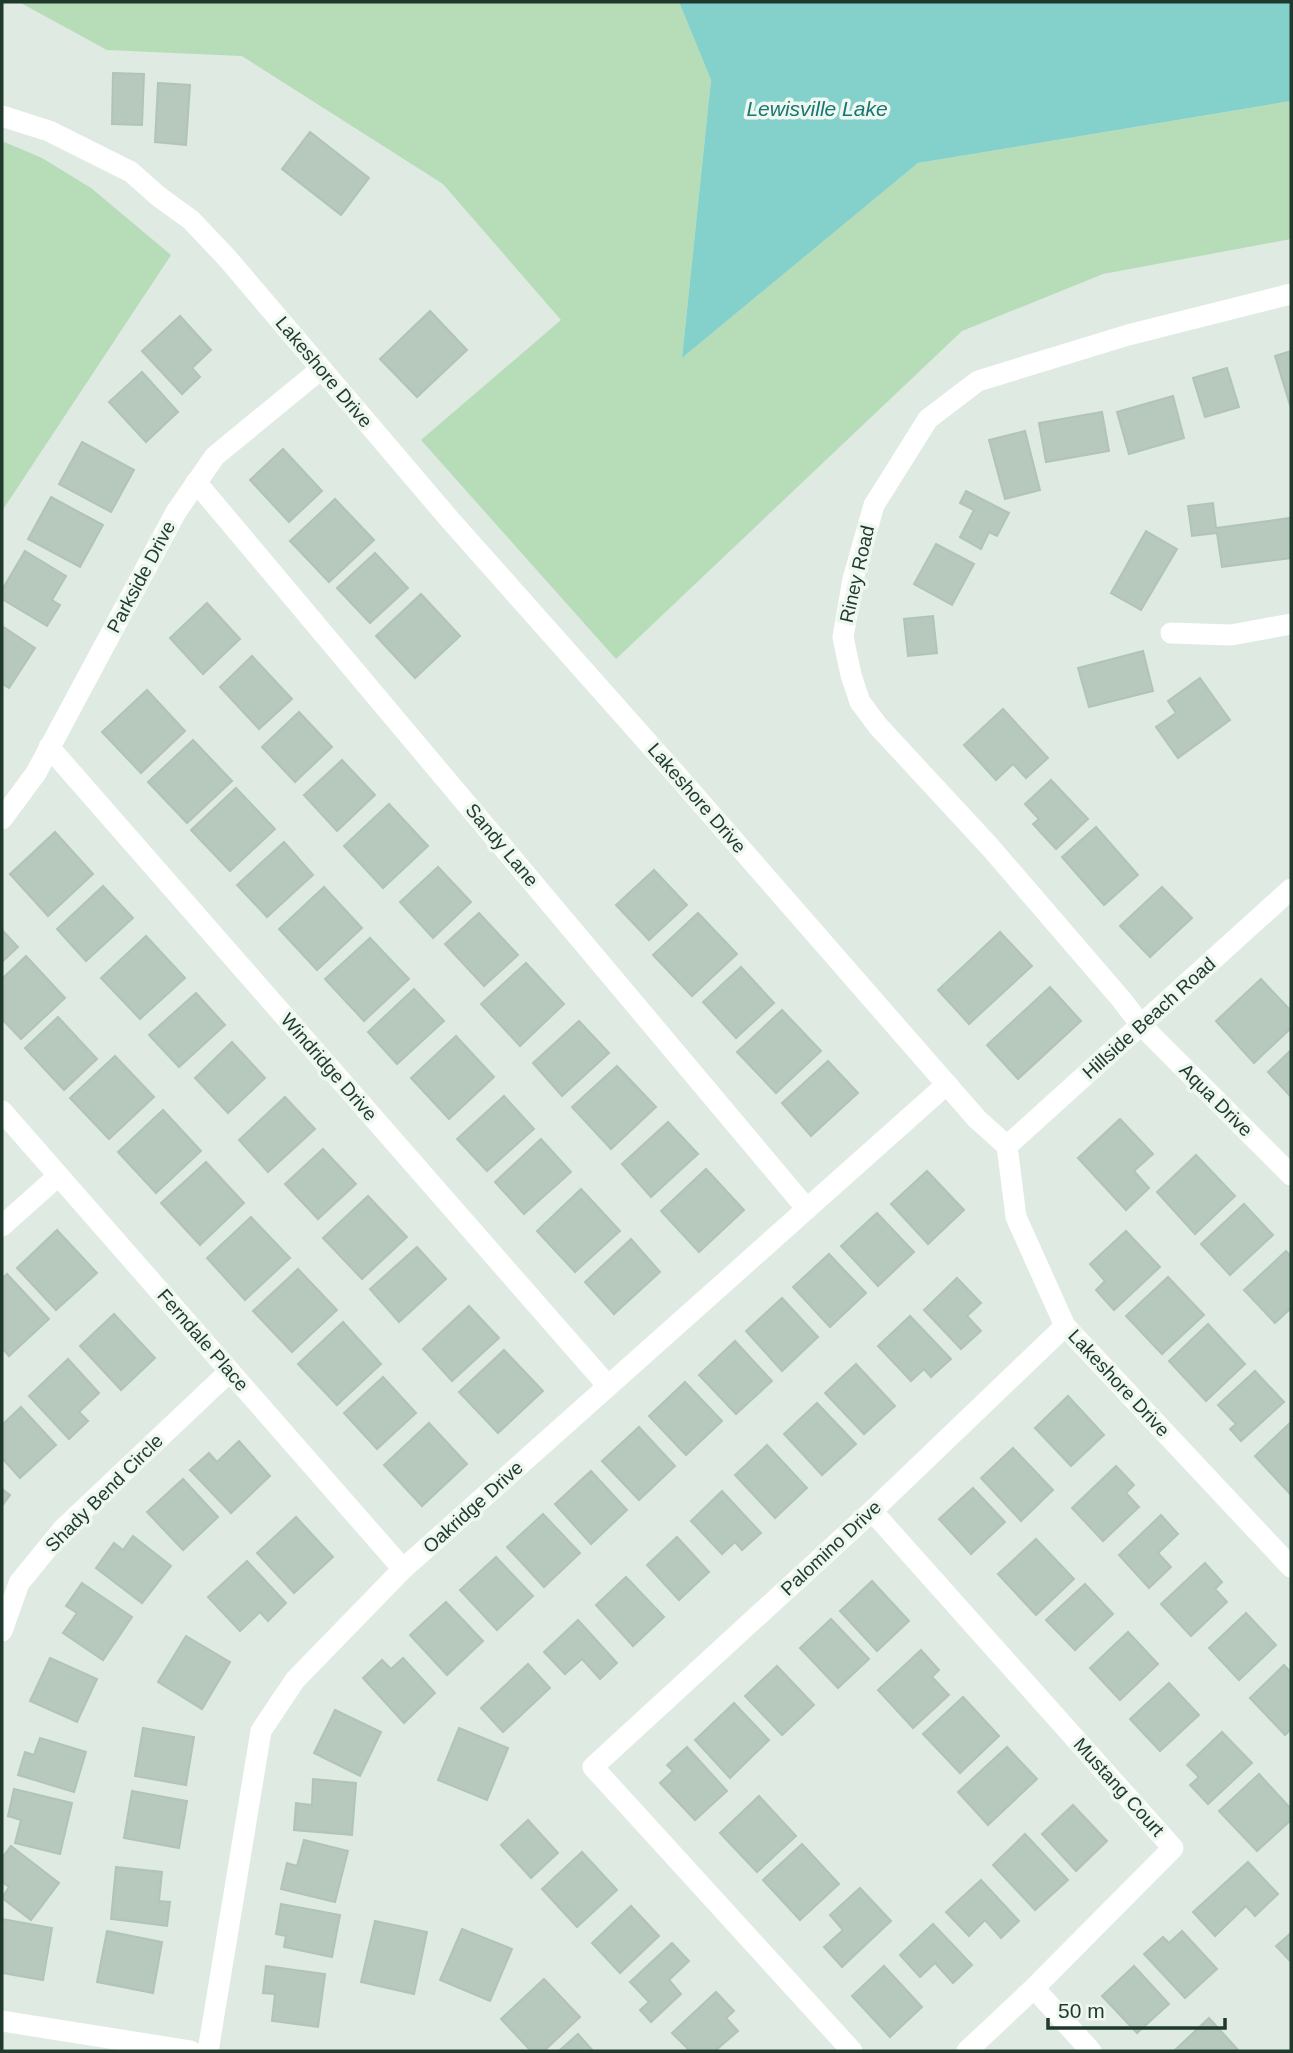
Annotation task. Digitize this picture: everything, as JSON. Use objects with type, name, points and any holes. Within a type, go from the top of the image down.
[{"type":"street","name":"Lakeshore Drive","points":[[2,116],[50,131],[131,172],[191,220],[451,521],[977,1119],[1006,1146],[1016,1217],[1065,1326],[1291,1567]]},
{"type":"street","name":"Riney Road","points":[[1141,1025],[990,846],[877,726],[860,702],[843,637],[853,579],[874,505],[928,419],[978,381],[1128,335],[1291,294]]},
{"type":"street","name":"Parkside Drive","points":[[2,819],[36,773],[176,512],[215,456],[321,369]]},
{"type":"street","name":"Sandy Lane","points":[[197,482],[807,1209]]},
{"type":"street","points":[[1171,633],[1231,635],[1291,624]]},
{"type":"street","name":"Windridge Drive","points":[[49,747],[608,1387]]},
{"type":"street","name":"Hillside Beach Road","points":[[1006,1146],[1291,889]]},
{"type":"street","name":"Aqua Drive","points":[[1141,1025],[1291,1175]]},
{"type":"street","name":"Oakridge Drive","points":[[208,2051],[261,1731],[295,1680],[403,1569],[947,1084]]},
{"type":"street","name":"Ferndale Place","points":[[2,1111],[403,1569]]},
{"type":"street","points":[[2,1226],[58,1176]]},
{"type":"street","name":"Palomino Drive","points":[[852,2051],[593,1767],[872,1511],[1065,1326]]},
{"type":"street","name":"Shady Bend Circle","points":[[2,1631],[19,1583],[63,1529],[230,1371]]},
{"type":"street","name":"Mustang Court","points":[[872,1511],[1173,1848],[1034,1988],[967,2051]]},
{"type":"street","points":[[1034,1988],[1091,2051]]},
{"type":"street","points":[[2,2021],[191,2051]]},
{"type":"green space","points":[[19,2],[679,2],[711,80],[682,358],[918,163],[1291,101],[1291,239],[1103,274],[962,331],[616,659],[421,440],[561,320],[443,184],[242,56],[107,50]]},
{"type":"green space","points":[[2,141],[42,158],[91,188],[171,255],[2,511]]},
{"type":"water","name":"Lewisville Lake","points":[[679,2],[1291,2],[1291,101],[918,163],[682,358],[711,80]]},
{"type":"building","points":[[113,73],[144,74],[142,125],[112,124]]},
{"type":"building","points":[[158,83],[190,85],[186,145],[155,142]]},
{"type":"building","points":[[310,132],[369,178],[341,215],[282,169]]},
{"type":"building","points":[[430,311],[467,350],[417,397],[380,359]]},
{"type":"building","points":[[180,316],[211,350],[192,368],[200,377],[182,394],[142,351]]},
{"type":"building","points":[[1291,351],[1291,405],[1290,405],[1275,356]]},
{"type":"building","points":[[1227,368],[1239,407],[1205,417],[1193,378]]},
{"type":"building","points":[[142,372],[178,412],[146,442],[109,402]]},
{"type":"building","points":[[1173,396],[1184,438],[1129,454],[1117,412]]},
{"type":"building","points":[[1102,412],[1109,451],[1046,462],[1039,423]]},
{"type":"building","points":[[1025,431],[1040,490],[1005,499],[989,440]]},
{"type":"building","points":[[82,442],[134,470],[111,512],[59,484]]},
{"type":"building","points":[[283,449],[322,491],[289,522],[250,480]]},
{"type":"building","points":[[966,491],[1009,513],[997,536],[989,532],[981,549],[960,537],[974,510],[960,503]]},
{"type":"building","points":[[51,497],[103,525],[80,567],[28,539]]},
{"type":"building","points":[[335,499],[374,540],[329,582],[290,541]]},
{"type":"building","points":[[1213,503],[1216,528],[1290,518],[1291,558],[1222,567],[1217,533],[1192,536],[1188,506]]},
{"type":"building","points":[[1146,531],[1177,549],[1141,610],[1111,593]]},
{"type":"building","points":[[936,544],[974,564],[952,605],[914,584]]},
{"type":"building","points":[[25,551],[66,576],[52,600],[60,605],[47,626],[2,599],[2,590]]},
{"type":"building","points":[[375,553],[408,588],[370,623],[337,588]]},
{"type":"building","points":[[421,594],[460,636],[415,678],[376,636]]},
{"type":"building","points":[[207,603],[240,639],[203,674],[170,638]]},
{"type":"building","points":[[933,616],[937,653],[908,656],[904,619]]},
{"type":"building","points":[[2,626],[35,648],[9,688],[2,684]]},
{"type":"building","points":[[1143,651],[1153,691],[1089,707],[1078,668]]},
{"type":"building","points":[[252,656],[292,699],[259,729],[220,687]]},
{"type":"building","points":[[1200,678],[1230,720],[1178,758],[1156,727],[1176,713],[1168,701]]},
{"type":"building","points":[[147,690],[185,731],[141,773],[102,732]]},
{"type":"building","points":[[1003,709],[1048,758],[1026,778],[1013,764],[996,780],[964,745]]},
{"type":"building","points":[[299,712],[332,747],[295,782],[262,747]]},
{"type":"building","points":[[193,740],[232,781],[187,823],[148,782]]},
{"type":"building","points":[[342,760],[375,795],[337,831],[304,795]]},
{"type":"building","points":[[1051,780],[1088,819],[1056,849],[1033,824],[1039,819],[1025,804]]},
{"type":"building","points":[[236,788],[275,829],[230,871],[191,830]]},
{"type":"building","points":[[389,804],[428,846],[383,888],[344,846]]},
{"type":"building","points":[[1096,827],[1138,875],[1104,905],[1062,857]]},
{"type":"building","points":[[55,832],[93,874],[48,916],[10,874]]},
{"type":"building","points":[[284,842],[313,875],[267,917],[237,885]]},
{"type":"building","points":[[438,867],[471,902],[433,938],[400,902]]},
{"type":"building","points":[[654,870],[687,905],[649,940],[616,905]]},
{"type":"building","points":[[103,886],[133,918],[86,961],[57,929]]},
{"type":"building","points":[[324,887],[362,928],[317,970],[279,929]]},
{"type":"building","points":[[1162,887],[1192,918],[1150,957],[1120,926]]},
{"type":"building","points":[[479,913],[518,955],[484,986],[445,944]]},
{"type":"building","points":[[698,913],[737,954],[692,996],[653,955]]},
{"type":"building","points":[[2,930],[18,947],[2,962]]},
{"type":"building","points":[[1000,932],[1032,966],[969,1024],[938,990]]},
{"type":"building","points":[[146,936],[185,978],[140,1019],[101,978]]},
{"type":"building","points":[[370,938],[409,979],[364,1021],[325,979]]},
{"type":"building","points":[[26,956],[65,998],[21,1039],[2,1019],[2,979]]},
{"type":"building","points":[[526,963],[564,1004],[520,1046],[481,1004]]},
{"type":"building","points":[[741,967],[774,1003],[736,1038],[703,1002]]},
{"type":"building","points":[[1261,979],[1291,1011],[1291,1028],[1254,1063],[1216,1021]]},
{"type":"building","points":[[1050,987],[1081,1021],[1018,1079],[987,1045]]},
{"type":"building","points":[[414,989],[444,1021],[397,1064],[368,1032]]},
{"type":"building","points":[[196,993],[225,1025],[179,1067],[149,1035]]},
{"type":"building","points":[[782,1010],[821,1051],[776,1093],[737,1052]]},
{"type":"building","points":[[58,1017],[97,1059],[64,1090],[25,1048]]},
{"type":"building","points":[[579,1021],[609,1053],[562,1096],[533,1063]]},
{"type":"building","points":[[456,1036],[494,1077],[449,1119],[411,1078]]},
{"type":"building","points":[[232,1042],[265,1078],[228,1113],[195,1078]]},
{"type":"building","points":[[1291,1050],[1291,1097],[1268,1072]]},
{"type":"building","points":[[115,1056],[154,1097],[109,1139],[70,1098]]},
{"type":"building","points":[[828,1061],[858,1093],[811,1136],[782,1103]]},
{"type":"building","points":[[617,1066],[656,1107],[611,1149],[572,1107]]},
{"type":"building","points":[[504,1096],[534,1129],[487,1171],[457,1139]]},
{"type":"building","points":[[285,1097],[315,1129],[268,1172],[239,1140]]},
{"type":"building","points":[[163,1110],[201,1151],[156,1193],[118,1152]]},
{"type":"building","points":[[1120,1119],[1153,1154],[1134,1171],[1149,1188],[1126,1210],[1078,1158]]},
{"type":"building","points":[[668,1122],[698,1154],[651,1197],[622,1164]]},
{"type":"building","points":[[541,1139],[571,1172],[524,1214],[495,1182]]},
{"type":"building","points":[[323,1149],[356,1184],[318,1219],[285,1184]]},
{"type":"building","points":[[1196,1155],[1235,1196],[1195,1234],[1157,1192]]},
{"type":"building","points":[[206,1162],[244,1203],[200,1245],[161,1203]]},
{"type":"building","points":[[706,1169],[744,1210],[699,1252],[661,1211]]},
{"type":"building","points":[[927,1171],[964,1210],[928,1244],[891,1204]]},
{"type":"building","points":[[581,1189],[620,1231],[575,1272],[537,1231]]},
{"type":"building","points":[[368,1196],[407,1237],[362,1279],[323,1238]]},
{"type":"building","points":[[1244,1204],[1273,1235],[1230,1275],[1201,1244]]},
{"type":"building","points":[[877,1213],[914,1252],[878,1286],[841,1246]]},
{"type":"building","points":[[251,1217],[290,1258],[245,1300],[207,1258]]},
{"type":"building","points":[[57,1230],[97,1273],[56,1310],[17,1268]]},
{"type":"building","points":[[1126,1231],[1160,1267],[1114,1310],[1096,1290],[1105,1281],[1090,1264]]},
{"type":"building","points":[[631,1239],[660,1272],[614,1314],[585,1282]]},
{"type":"building","points":[[417,1247],[446,1279],[399,1322],[370,1289]]},
{"type":"building","points":[[1286,1251],[1291,1257],[1291,1308],[1275,1323],[1244,1290]]},
{"type":"building","points":[[829,1254],[866,1293],[830,1327],[793,1287]]},
{"type":"building","points":[[298,1269],[337,1310],[292,1352],[253,1311]]},
{"type":"building","points":[[7,1274],[49,1319],[9,1356],[2,1348],[2,1279]]},
{"type":"building","points":[[1168,1277],[1204,1315],[1162,1354],[1126,1316]]},
{"type":"building","points":[[957,1278],[981,1303],[967,1316],[981,1331],[961,1349],[924,1310]]},
{"type":"building","points":[[782,1298],[818,1337],[782,1371],[746,1331]]},
{"type":"building","points":[[469,1306],[499,1338],[452,1381],[423,1349]]},
{"type":"building","points":[[114,1314],[155,1358],[121,1390],[80,1346]]},
{"type":"building","points":[[910,1316],[951,1359],[931,1377],[924,1369],[911,1381],[878,1346]]},
{"type":"building","points":[[343,1322],[381,1364],[337,1405],[298,1364]]},
{"type":"building","points":[[1208,1324],[1245,1364],[1206,1401],[1169,1361]]},
{"type":"building","points":[[735,1341],[772,1381],[736,1414],[699,1375]]},
{"type":"building","points":[[504,1350],[543,1391],[498,1433],[459,1392]]},
{"type":"building","points":[[68,1359],[99,1393],[79,1412],[88,1421],[69,1439],[29,1396]]},
{"type":"building","points":[[856,1364],[895,1406],[864,1434],[825,1393]]},
{"type":"building","points":[[1255,1371],[1284,1402],[1241,1441],[1230,1429],[1236,1424],[1218,1405]]},
{"type":"building","points":[[383,1377],[416,1413],[377,1449],[344,1413]]},
{"type":"building","points":[[685,1382],[722,1421],[686,1455],[649,1416]]},
{"type":"building","points":[[1068,1396],[1104,1435],[1071,1466],[1035,1428]]},
{"type":"building","points":[[817,1403],[856,1444],[822,1475],[784,1434]]},
{"type":"building","points":[[21,1407],[56,1445],[20,1478],[2,1458],[2,1425]]},
{"type":"building","points":[[1291,1422],[1291,1495],[1255,1456]]},
{"type":"building","points":[[429,1423],[467,1464],[422,1506],[384,1465]]},
{"type":"building","points":[[639,1427],[675,1466],[639,1500],[602,1461]]},
{"type":"building","points":[[239,1441],[270,1476],[231,1513],[190,1470],[209,1453],[217,1462]]},
{"type":"building","points":[[767,1445],[807,1488],[775,1518],[735,1475]]},
{"type":"building","points":[[1013,1448],[1053,1490],[1021,1521],[981,1478]]},
{"type":"building","points":[[1116,1466],[1134,1485],[1126,1493],[1139,1507],[1103,1541],[1072,1508]]},
{"type":"building","points":[[591,1471],[627,1510],[591,1544],[555,1504]]},
{"type":"building","points":[[183,1479],[218,1517],[183,1550],[147,1512]]},
{"type":"building","points":[[973,1488],[1005,1522],[971,1554],[939,1519]]},
{"type":"building","points":[[2,1489],[10,1495],[2,1506]]},
{"type":"building","points":[[722,1491],[761,1533],[742,1550],[735,1542],[722,1554],[691,1521]]},
{"type":"building","points":[[543,1514],[580,1553],[544,1587],[507,1547]]},
{"type":"building","points":[[1161,1515],[1178,1534],[1158,1553],[1171,1567],[1149,1588],[1119,1555]]},
{"type":"building","points":[[296,1517],[333,1557],[294,1593],[257,1553]]},
{"type":"building","points":[[133,1536],[171,1566],[142,1603],[96,1568],[114,1543],[123,1550]]},
{"type":"building","points":[[677,1537],[709,1572],[679,1600],[647,1565]]},
{"type":"building","points":[[1036,1539],[1074,1579],[1036,1615],[998,1574]]},
{"type":"building","points":[[496,1557],[533,1596],[497,1630],[460,1590]]},
{"type":"building","points":[[247,1561],[286,1603],[268,1621],[260,1612],[240,1631],[208,1597]]},
{"type":"building","points":[[1205,1563],[1222,1582],[1215,1589],[1227,1602],[1191,1636],[1161,1604]]},
{"type":"building","points":[[626,1577],[664,1617],[633,1646],[596,1605]]},
{"type":"building","points":[[872,1581],[909,1621],[877,1651],[840,1611]]},
{"type":"building","points":[[82,1583],[132,1617],[103,1660],[63,1633],[77,1613],[66,1606]]},
{"type":"building","points":[[1085,1584],[1113,1614],[1075,1650],[1046,1620]]},
{"type":"building","points":[[446,1602],[483,1641],[447,1675],[410,1635]]},
{"type":"building","points":[[1246,1613],[1276,1645],[1239,1680],[1209,1648]]},
{"type":"building","points":[[831,1619],[869,1659],[838,1688],[800,1648]]},
{"type":"building","points":[[578,1620],[617,1663],[600,1679],[582,1659],[565,1674],[544,1652]]},
{"type":"building","points":[[1128,1632],[1158,1664],[1120,1700],[1090,1668]]},
{"type":"building","points":[[186,1636],[230,1662],[202,1709],[158,1682]]},
{"type":"building","points":[[921,1650],[939,1670],[932,1677],[949,1695],[913,1728],[878,1690]]},
{"type":"building","points":[[50,1658],[97,1679],[77,1722],[30,1701]]},
{"type":"building","points":[[403,1658],[435,1693],[404,1723],[363,1678],[382,1660],[391,1669]]},
{"type":"building","points":[[528,1664],[550,1688],[503,1732],[481,1708]]},
{"type":"building","points":[[1284,1665],[1291,1673],[1291,1729],[1285,1735],[1250,1698]]},
{"type":"building","points":[[777,1666],[814,1705],[782,1735],[745,1696]]},
{"type":"building","points":[[1169,1683],[1199,1715],[1160,1751],[1130,1719]]},
{"type":"building","points":[[963,1697],[999,1736],[960,1773],[923,1734]]},
{"type":"building","points":[[734,1703],[769,1740],[730,1778],[695,1740]]},
{"type":"building","points":[[335,1710],[381,1732],[360,1776],[314,1753]]},
{"type":"building","points":[[143,1728],[194,1737],[186,1785],[135,1776]]},
{"type":"building","points":[[459,1728],[508,1748],[487,1800],[438,1780]]},
{"type":"building","points":[[1222,1732],[1252,1763],[1208,1804],[1190,1785],[1199,1777],[1187,1765]]},
{"type":"building","points":[[40,1738],[86,1752],[74,1792],[18,1775],[25,1752],[34,1755]]},
{"type":"building","points":[[687,1747],[727,1791],[695,1820],[660,1783],[673,1771],[667,1765]]},
{"type":"building","points":[[1007,1747],[1037,1779],[988,1825],[958,1792]]},
{"type":"building","points":[[1259,1774],[1291,1809],[1291,1820],[1257,1851],[1219,1811]]},
{"type":"building","points":[[313,1779],[356,1783],[352,1835],[294,1830],[296,1803],[312,1805]]},
{"type":"building","points":[[14,1789],[72,1803],[60,1854],[15,1843],[21,1820],[8,1816]]},
{"type":"building","points":[[132,1791],[187,1801],[179,1848],[124,1838]]},
{"type":"building","points":[[759,1796],[796,1836],[757,1872],[720,1833]]},
{"type":"building","points":[[1073,1805],[1107,1841],[1076,1871],[1042,1834]]},
{"type":"building","points":[[528,1820],[558,1853],[531,1878],[501,1845]]},
{"type":"building","points":[[1025,1834],[1068,1880],[1035,1910],[993,1865]]},
{"type":"building","points":[[304,1840],[348,1851],[335,1902],[281,1889],[287,1863],[297,1866]]},
{"type":"building","points":[[802,1844],[839,1884],[800,1920],[763,1880]]},
{"type":"building","points":[[11,1846],[59,1883],[31,1920],[2,1898],[9,1887],[2,1882],[2,1858]]},
{"type":"building","points":[[582,1852],[617,1890],[577,1927],[542,1889]]},
{"type":"building","points":[[1248,1862],[1278,1894],[1255,1916],[1246,1906],[1215,1936],[1193,1912]]},
{"type":"building","points":[[116,1867],[162,1872],[159,1901],[170,1902],[167,1926],[111,1919]]},
{"type":"building","points":[[981,1880],[1019,1921],[1001,1938],[985,1920],[969,1936],[946,1912]]},
{"type":"building","points":[[860,1888],[891,1921],[842,1967],[824,1947],[843,1930],[830,1915]]},
{"type":"building","points":[[281,1904],[340,1915],[332,1957],[284,1947],[286,1936],[276,1934]]},
{"type":"building","points":[[631,1906],[659,1936],[620,1973],[592,1943]]},
{"type":"building","points":[[2,1919],[52,1928],[43,1980],[2,1973]]},
{"type":"building","points":[[375,1921],[427,1932],[414,1994],[361,1982]]},
{"type":"building","points":[[933,1924],[972,1965],[953,1983],[935,1963],[920,1977],[900,1955]]},
{"type":"building","points":[[462,1929],[512,1949],[490,2001],[440,1980]]},
{"type":"building","points":[[107,1931],[162,1942],[153,1993],[97,1982]]},
{"type":"building","points":[[1182,1931],[1217,1969],[1185,1998],[1144,1954],[1163,1937],[1169,1943]]},
{"type":"building","points":[[1291,1933],[1291,1962],[1276,1946]]},
{"type":"building","points":[[672,1943],[689,1961],[669,1980],[681,1994],[651,2022],[640,2010],[649,2002],[630,1982]]},
{"type":"building","points":[[266,1966],[325,1974],[318,2027],[272,2021],[275,1994],[263,1993]]},
{"type":"building","points":[[884,1966],[922,2007],[890,2037],[852,1996]]},
{"type":"building","points":[[1134,1966],[1169,2004],[1137,2033],[1102,1996]]},
{"type":"building","points":[[544,1979],[580,2017],[544,2051],[531,2051],[501,2019]]},
{"type":"building","points":[[716,1992],[734,2011],[726,2018],[738,2031],[715,2051],[690,2051],[672,2033]]},
{"type":"building","points":[[1209,2018],[1239,2051],[1174,2051]]},
{"type":"building","points":[[578,2034],[593,2051],[559,2051]]}]
